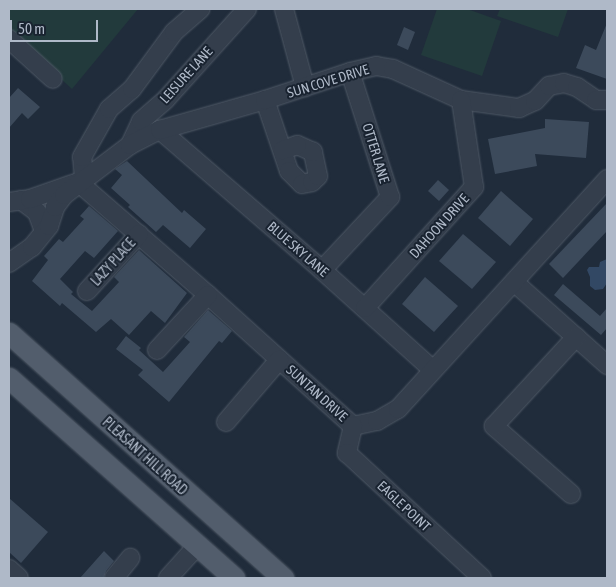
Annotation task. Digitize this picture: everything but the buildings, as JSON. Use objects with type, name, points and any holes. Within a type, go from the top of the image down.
[{"type":"main road","name":"PLEASANT HILL ROAD","points":[[9,333],[283,578]]},
{"type":"main road","points":[[9,378],[234,578]]},
{"type":"street","points":[[81,180],[82,157],[109,109],[132,89],[174,32],[200,9]]},
{"type":"street","name":"LEISURE LANE","points":[[130,145],[141,121],[166,99],[247,9]]},
{"type":"street","points":[[284,9],[305,87]]},
{"type":"street","points":[[9,39],[53,79]]},
{"type":"street","name":"SUN COVE DRIVE","points":[[9,263],[32,247],[49,226],[55,207],[64,194],[130,145],[160,130],[265,100],[350,72],[376,66],[393,68],[461,100],[519,108],[535,101],[549,86],[564,83],[577,86],[596,100],[607,100]]},
{"type":"street","name":"OTTER LANE","points":[[322,270],[390,197],[350,72]]},
{"type":"street","points":[[265,100],[283,150]]},
{"type":"street","name":"DAHOON DRIVE","points":[[365,308],[474,187],[461,100]]},
{"type":"street","name":"BLUE SKY LANE","points":[[160,130],[322,270],[433,370]]},
{"type":"street","name":"SUNTAN DRIVE","points":[[81,180],[138,234],[353,426],[377,421],[398,409],[607,178]]},
{"type":"street","name":"SUN COVE DRIVE","points":[[15,201],[81,180]]},
{"type":"street","points":[[15,201],[37,212],[44,231]]},
{"type":"street","name":"LAZY PLACE","points":[[87,291],[138,234]]},
{"type":"street","points":[[514,282],[607,364]]},
{"type":"street","points":[[158,350],[208,295]]},
{"type":"street","points":[[570,494],[494,426],[576,337]]},
{"type":"street","points":[[226,422],[280,360]]},
{"type":"street","name":"EAGLE POINT","points":[[353,426],[347,453],[482,578]]},
{"type":"street","points":[[168,578],[197,546]]},
{"type":"street","points":[[114,578],[130,558]]},
{"type":"street","points":[[9,569],[19,578]]},
{"type":"green space","points":[[9,9],[138,9],[72,89],[9,31]]},
{"type":"green space","points":[[437,9],[467,9],[501,21],[482,76],[421,55]]},
{"type":"green space","points":[[500,9],[568,9],[558,37],[497,16]]},
{"type":"water","points":[[607,259],[607,283],[603,289],[595,290],[590,286],[590,277],[587,270],[589,267],[599,267],[600,262]]}]
